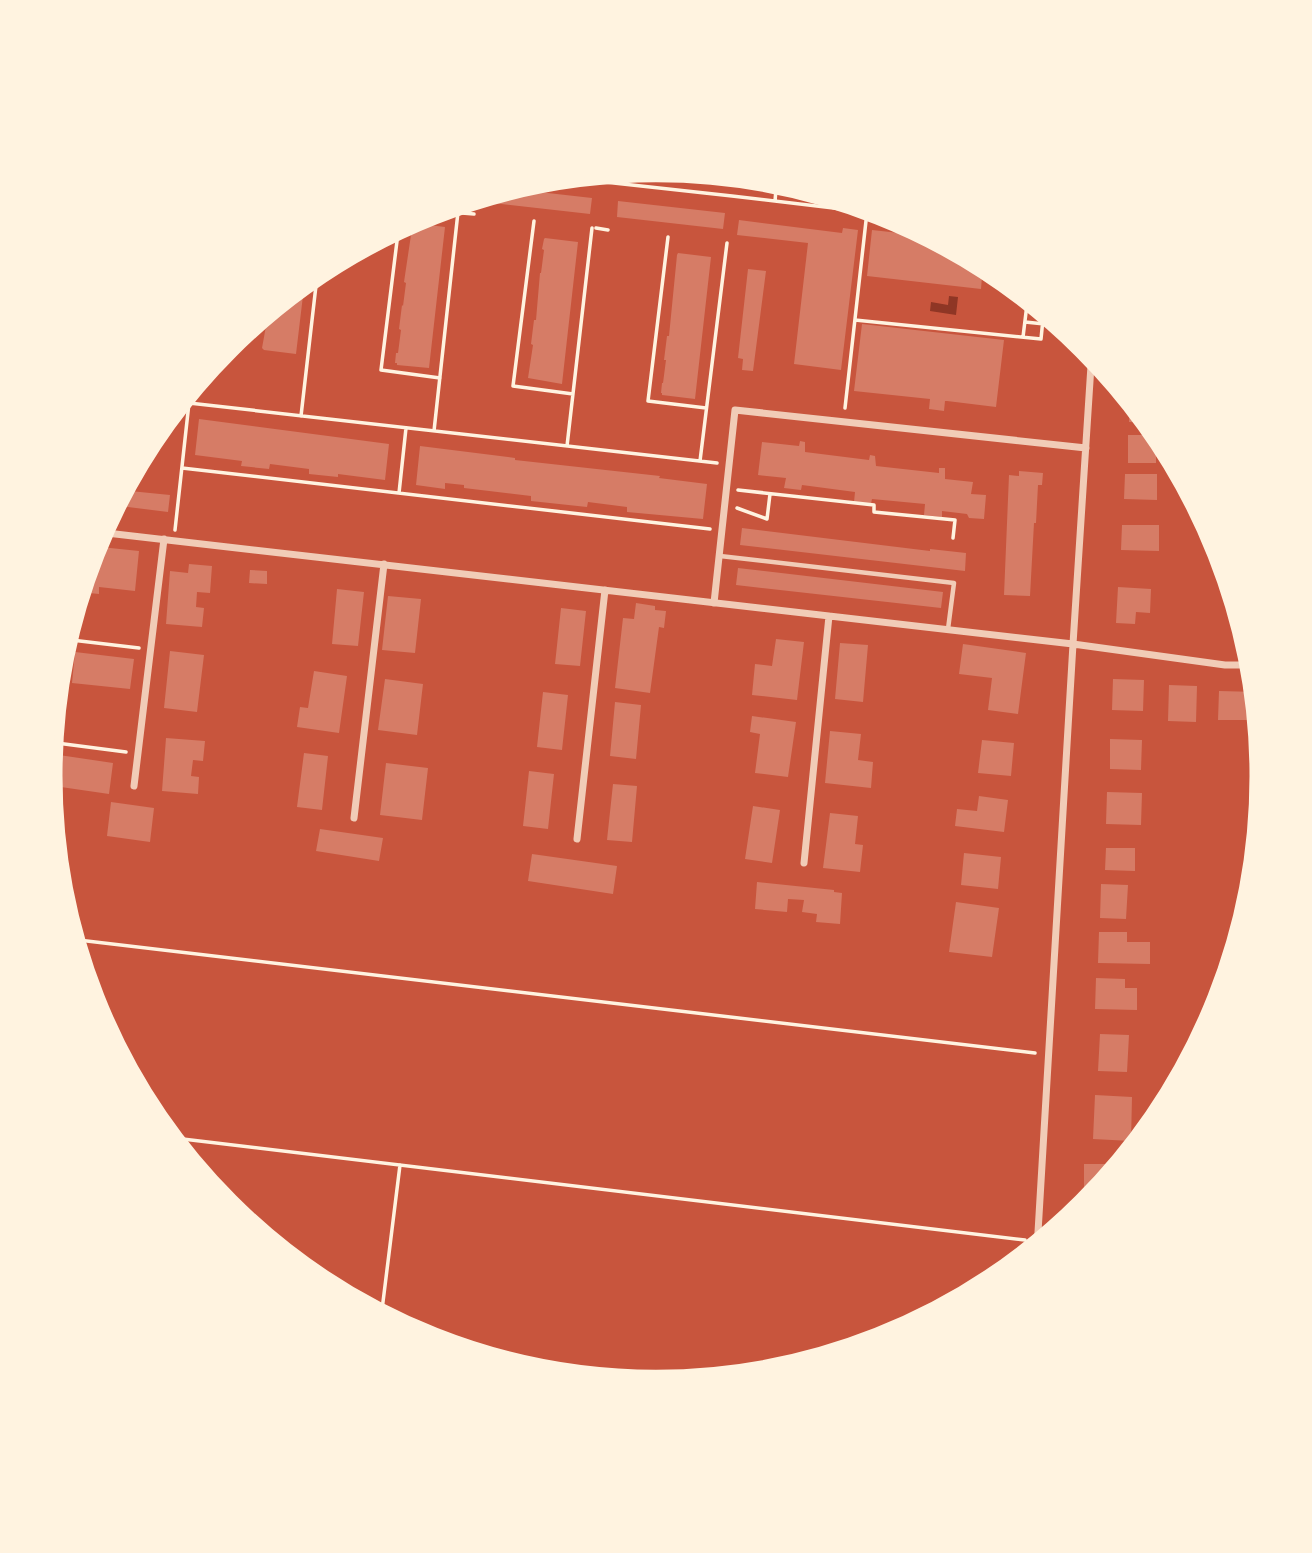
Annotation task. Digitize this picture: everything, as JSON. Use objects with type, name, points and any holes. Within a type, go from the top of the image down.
[{"type":"street","points":[[1039,1235],[1091,366]]},
{"type":"street","points":[[714,603],[735,410],[1086,448]]},
{"type":"street","points":[[110,533],[1244,665]]},
{"type":"street","points":[[134,786],[164,539]]},
{"type":"street","points":[[354,818],[384,564]]},
{"type":"street","points":[[576,839],[605,590]]},
{"type":"street","points":[[804,863],[828,616]]},
{"type":"lane","points":[[719,556],[954,583],[948,630]]},
{"type":"path","points":[[599,181],[846,210]]},
{"type":"path","points":[[775,201],[776,191]]},
{"type":"path","points":[[434,431],[460,213],[474,214]]},
{"type":"path","points":[[844,422],[866,217]]},
{"type":"path","points":[[534,221],[513,386],[573,394]]},
{"type":"path","points":[[567,446],[594,228],[608,230]]},
{"type":"path","points":[[397,237],[381,370],[440,378]]},
{"type":"path","points":[[668,237],[648,401],[706,408]]},
{"type":"path","points":[[700,461],[727,243]]},
{"type":"path","points":[[301,416],[316,285]]},
{"type":"path","points":[[1023,337],[1027,308]]},
{"type":"path","points":[[855,320],[1023,337],[1033,341],[1041,339],[1043,323],[1025,322]]},
{"type":"path","points":[[173,540],[189,403],[729,464]]},
{"type":"path","points":[[399,493],[406,428]]},
{"type":"path","points":[[182,468],[722,530]]},
{"type":"path","points":[[727,489],[874,505],[874,512],[955,520],[953,538]]},
{"type":"path","points":[[725,504],[767,519],[770,494]]},
{"type":"path","points":[[74,640],[151,649]]},
{"type":"path","points":[[59,743],[138,753]]},
{"type":"path","points":[[81,940],[1050,1055]]},
{"type":"path","points":[[179,1138],[1028,1245]]},
{"type":"path","points":[[382,1308],[400,1164]]},
{"type":"shaded area","points":[[949,296],[958,297],[956,315],[930,311],[931,302],[948,305]]},
{"type":"building","points":[[533,191],[592,198],[590,214],[489,203]]},
{"type":"building","points":[[618,201],[725,213],[723,229],[617,217]]},
{"type":"building","points":[[739,220],[842,233],[843,228],[858,230],[841,370],[794,364],[808,243],[737,235]]},
{"type":"building","points":[[426,225],[445,227],[429,368],[395,363],[401,330],[410,231]]},
{"type":"building","points":[[872,230],[907,234],[982,275],[981,289],[867,276]]},
{"type":"building","points":[[545,238],[578,242],[562,384],[528,378]]},
{"type":"building","points":[[678,253],[711,257],[695,399],[661,393]]},
{"type":"building","points":[[748,269],[766,271],[753,371],[742,370],[743,359],[738,358]]},
{"type":"building","points":[[303,294],[296,354],[262,348],[266,323]]},
{"type":"building","points":[[862,324],[1004,340],[996,407],[945,401],[944,411],[929,409],[930,399],[854,391]]},
{"type":"building","points":[[1130,410],[1138,422],[1129,422]]},
{"type":"building","points":[[199,419],[389,444],[385,480],[338,474],[338,477],[309,474],[309,469],[270,464],[269,469],[241,466],[242,461],[195,455]]},
{"type":"building","points":[[1128,435],[1147,435],[1156,449],[1156,463],[1128,463]]},
{"type":"building","points":[[800,441],[805,442],[805,452],[869,460],[870,455],[875,456],[876,466],[939,473],[939,468],[945,468],[945,479],[973,482],[971,494],[986,495],[984,519],[942,511],[942,517],[924,515],[925,504],[872,499],[871,504],[854,502],[855,492],[802,485],[801,490],[784,488],[786,478],[758,475],[762,442],[799,446]]},
{"type":"building","points":[[420,446],[707,484],[703,519],[627,512],[627,507],[588,502],[587,507],[531,501],[531,496],[464,488],[464,485],[445,483],[445,489],[416,485]]},
{"type":"building","points":[[1019,471],[1043,473],[1042,485],[1038,485],[1030,596],[1004,595],[1009,475],[1019,476]]},
{"type":"building","points":[[1125,474],[1157,474],[1157,500],[1124,499]]},
{"type":"building","points":[[130,491],[170,495],[168,512],[122,506]]},
{"type":"building","points":[[1122,525],[1159,525],[1159,551],[1121,550]]},
{"type":"building","points":[[742,528],[966,553],[965,571],[740,545]]},
{"type":"building","points":[[103,547],[139,551],[135,591],[99,587],[99,594],[86,593]]},
{"type":"building","points":[[189,564],[212,566],[210,593],[197,592],[196,607],[204,608],[202,627],[166,624],[170,571],[188,573]]},
{"type":"building","points":[[738,568],[943,592],[941,608],[736,585]]},
{"type":"building","points":[[250,570],[267,571],[267,584],[249,583]]},
{"type":"building","points":[[1118,587],[1151,589],[1150,613],[1136,612],[1135,624],[1116,623]]},
{"type":"building","points":[[337,589],[364,592],[358,646],[332,644]]},
{"type":"building","points":[[388,596],[421,599],[415,653],[382,650]]},
{"type":"building","points":[[636,603],[666,611],[664,628],[659,627],[650,693],[615,688],[623,618],[634,619]]},
{"type":"building","points":[[561,608],[586,611],[580,666],[555,664]]},
{"type":"building","points":[[776,639],[804,642],[797,700],[752,695],[755,664],[772,666]]},
{"type":"building","points":[[840,643],[868,645],[863,702],[835,699]]},
{"type":"building","points":[[963,644],[1026,653],[1018,714],[988,710],[992,678],[959,674]]},
{"type":"building","points":[[170,651],[204,655],[197,712],[164,708]]},
{"type":"building","points":[[75,652],[134,659],[130,689],[72,683]]},
{"type":"building","points":[[314,671],[347,676],[339,733],[297,727],[300,707],[308,708]]},
{"type":"building","points":[[385,679],[423,684],[417,735],[378,730]]},
{"type":"building","points":[[1113,679],[1144,680],[1143,711],[1112,710]]},
{"type":"building","points":[[1169,685],[1197,686],[1196,722],[1168,721]]},
{"type":"building","points":[[1219,691],[1248,692],[1251,720],[1218,720]]},
{"type":"building","points":[[543,692],[568,695],[562,750],[537,747]]},
{"type":"building","points":[[615,702],[641,705],[636,759],[610,756]]},
{"type":"building","points":[[752,716],[796,722],[788,777],[755,773],[760,734],[750,732]]},
{"type":"building","points":[[830,731],[861,734],[858,760],[873,762],[871,788],[825,783]]},
{"type":"building","points":[[166,738],[205,741],[203,761],[193,760],[191,776],[199,777],[198,794],[162,791]]},
{"type":"building","points":[[1110,739],[1142,740],[1141,770],[1110,769]]},
{"type":"building","points":[[982,740],[1014,743],[1011,776],[978,773]]},
{"type":"building","points":[[304,753],[328,756],[322,810],[297,807]]},
{"type":"building","points":[[59,755],[113,763],[109,794],[58,787]]},
{"type":"building","points":[[386,763],[428,768],[422,820],[380,815]]},
{"type":"building","points":[[529,771],[554,774],[548,829],[523,826]]},
{"type":"building","points":[[613,784],[637,786],[632,842],[607,840]]},
{"type":"building","points":[[1107,792],[1142,793],[1141,825],[1106,824]]},
{"type":"building","points":[[979,796],[1008,800],[1004,832],[955,826],[957,809],[977,811]]},
{"type":"building","points":[[111,802],[154,808],[150,842],[107,836]]},
{"type":"building","points":[[753,806],[780,810],[772,863],[745,859]]},
{"type":"building","points":[[830,813],[858,816],[855,844],[863,845],[860,872],[823,868]]},
{"type":"building","points":[[320,829],[383,838],[379,861],[316,851]]},
{"type":"building","points":[[1106,848],[1135,848],[1135,871],[1105,870]]},
{"type":"building","points":[[964,853],[1001,857],[998,889],[961,885]]},
{"type":"building","points":[[532,854],[617,866],[613,894],[528,881]]},
{"type":"building","points":[[757,882],[842,893],[840,924],[816,922],[817,914],[802,912],[804,900],[788,899],[787,912],[755,909]]},
{"type":"building","points":[[1101,884],[1128,885],[1126,919],[1100,918]]},
{"type":"building","points":[[956,902],[999,908],[992,957],[949,952]]},
{"type":"building","points":[[1099,932],[1127,932],[1127,942],[1150,942],[1150,964],[1098,963]]},
{"type":"building","points":[[1096,978],[1125,979],[1125,988],[1137,988],[1137,1010],[1095,1009]]},
{"type":"building","points":[[1100,1034],[1129,1035],[1127,1072],[1098,1071]]},
{"type":"building","points":[[1095,1095],[1132,1097],[1131,1141],[1093,1139]]},
{"type":"building","points":[[1084,1164],[1112,1164],[1086,1193]]}]
